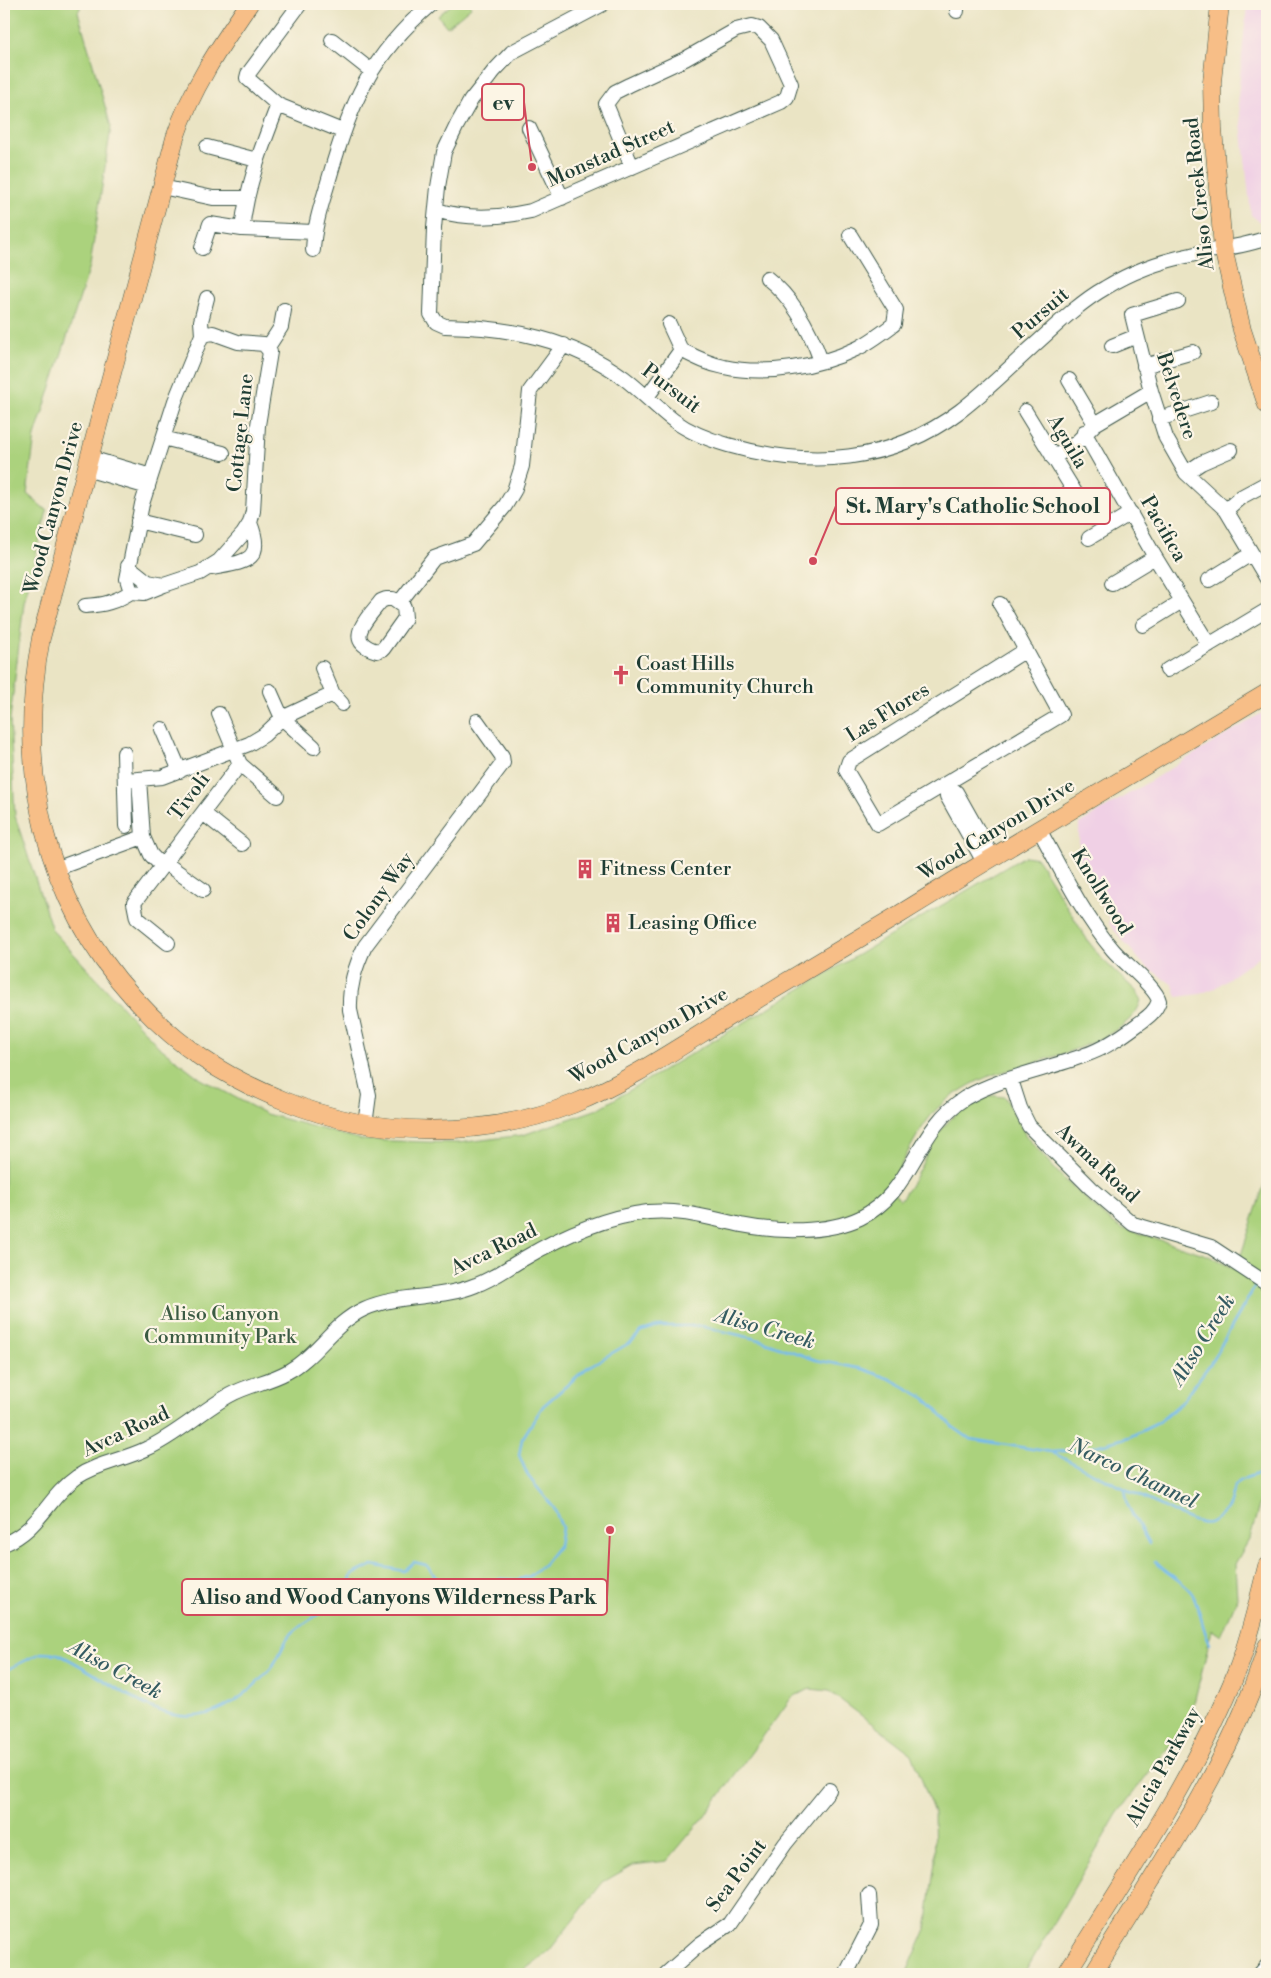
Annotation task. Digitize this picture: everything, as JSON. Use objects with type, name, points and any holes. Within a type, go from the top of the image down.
[{"type":"main road","name":"Wood Canyon Drive","points":[[250,4],[228,35],[188,105],[175,138],[41,638],[34,675],[31,719],[33,771],[40,814],[55,869],[83,927],[104,960],[149,1016],[183,1046],[213,1067],[255,1089],[296,1106],[365,1125],[424,1129],[459,1128],[498,1124],[573,1104],[623,1080],[689,1042],[988,859],[1267,693]]},
{"type":"main road","name":"Aliso Creek Road","points":[[1220,4],[1212,82],[1213,129],[1223,248],[1242,330],[1267,405]]},
{"type":"main road","name":"Alicia Parkway","points":[[1066,1974],[1164,1815],[1215,1722],[1238,1669],[1267,1566]]},
{"type":"main road","points":[[1093,1974],[1183,1826],[1234,1732],[1258,1677],[1267,1646]]},
{"type":"street","points":[[300,4],[247,76],[278,106],[342,131]]},
{"type":"street","name":"Pursuit","points":[[603,4],[512,52],[494,70],[471,100],[444,152],[436,210],[431,314],[436,322],[445,326],[524,333],[564,345],[599,362],[646,397],[675,422],[728,445],[814,460],[852,458],[890,449],[926,433],[960,410],[1078,307],[1105,288],[1139,270],[1169,260],[1267,238]]},
{"type":"street","points":[[313,250],[314,232],[342,131],[370,70],[424,6]]},
{"type":"street","name":"Monstad Street","points":[[436,210],[453,216],[507,216],[531,211],[781,102],[790,90],[791,84],[771,40],[759,28],[744,27],[685,59],[615,92],[606,104],[632,166]]},
{"type":"street","points":[[332,40],[370,70]]},
{"type":"street","points":[[242,229],[246,198],[257,160],[278,106]]},
{"type":"street","points":[[529,128],[562,198]]},
{"type":"street","points":[[207,147],[257,160]]},
{"type":"street","points":[[162,187],[213,198],[246,198]]},
{"type":"street","points":[[202,248],[210,224],[242,229],[314,232]]},
{"type":"street","points":[[669,324],[681,350],[716,365],[748,370],[787,367],[821,361],[856,349],[894,324],[896,310],[850,235]]},
{"type":"street","points":[[767,278],[780,287],[802,318],[811,333],[821,361]]},
{"type":"street","points":[[131,592],[126,579],[138,521],[175,401],[202,335],[200,321],[207,298]]},
{"type":"street","name":"Belvedere","points":[[1178,301],[1132,315],[1159,419],[1166,438],[1186,472],[1226,510],[1267,579]]},
{"type":"street","name":"Cottage Lane","points":[[268,347],[276,338],[281,327],[284,310]]},
{"type":"street","name":"Cottage Lane","points":[[202,335],[213,333],[227,340],[260,343],[268,347],[270,352],[258,425],[253,511],[250,522],[243,534],[211,568]]},
{"type":"street","points":[[1112,346],[1136,336]]},
{"type":"street","points":[[399,603],[434,558],[473,544],[505,506],[514,491],[522,466],[530,391],[564,345]]},
{"type":"street","points":[[646,397],[681,350]]},
{"type":"street","points":[[1144,366],[1192,352]]},
{"type":"street","name":"Pacifica","points":[[1069,380],[1089,428],[1130,513],[1209,645]]},
{"type":"street","points":[[1053,458],[1076,443],[1089,428],[1151,391]]},
{"type":"street","points":[[1159,419],[1210,402]]},
{"type":"street","name":"Aguila","points":[[1025,411],[1076,494]]},
{"type":"street","name":"Cottage Lane","points":[[163,438],[222,453]]},
{"type":"street","points":[[1186,472],[1231,450]]},
{"type":"street","points":[[88,463],[150,482]]},
{"type":"street","points":[[1226,510],[1241,497],[1267,482]]},
{"type":"street","points":[[1089,538],[1130,513]]},
{"type":"street","points":[[138,521],[195,535]]},
{"type":"street","name":"Cottage Lane","points":[[85,606],[104,605],[117,601],[131,592],[144,593],[211,568],[248,560],[254,554],[256,538],[250,522]]},
{"type":"street","points":[[1209,580],[1251,554]]},
{"type":"street","points":[[1112,582],[1155,557]]},
{"type":"street","points":[[128,566],[148,582],[164,586]]},
{"type":"street","points":[[1143,626],[1182,601]]},
{"type":"street","name":"Las Flores","points":[[1000,604],[1026,650],[1062,715],[947,785],[878,824],[846,770],[849,761],[1026,650]]},
{"type":"street","points":[[1168,670],[1267,610]]},
{"type":"street","name":"Tivoli","points":[[163,864],[151,855],[143,837],[133,780],[162,777],[236,749],[264,736],[282,718],[337,699],[322,668]]},
{"type":"street","points":[[270,691],[282,718],[314,747]]},
{"type":"street","points":[[219,714],[236,749],[240,764],[278,796]]},
{"type":"street","name":"Colony Way","points":[[365,1125],[369,1095],[350,1010],[354,972],[364,946],[482,794],[503,763],[502,756],[477,721]]},
{"type":"street","points":[[162,729],[180,771]]},
{"type":"street","points":[[124,753],[133,780],[126,826]]},
{"type":"street","name":"Tivoli","points":[[168,943],[137,918],[134,903],[240,764]]},
{"type":"street","points":[[947,785],[956,792],[988,859]]},
{"type":"street","points":[[203,813],[242,844]]},
{"type":"street","name":"Knollwood","points":[[1011,1080],[1098,1050],[1154,1012],[1158,1007],[1159,998],[1105,941],[1090,920],[1039,829]]},
{"type":"street","points":[[55,869],[143,837]]},
{"type":"street","points":[[163,864],[203,890]]},
{"type":"street","name":"Awma Road","points":[[1011,1080],[1020,1108],[1029,1126],[1117,1213],[1140,1227],[1206,1245],[1236,1262],[1267,1284]]},
{"type":"street","name":"Avca Road","points":[[4,1544],[28,1531],[58,1495],[78,1477],[102,1465],[149,1448],[232,1394],[288,1371],[304,1360],[341,1323],[364,1309],[390,1301],[460,1291],[498,1274],[523,1259],[570,1236],[603,1223],[645,1213],[693,1213],[740,1225],[774,1229],[836,1226],[862,1217],[888,1197],[901,1184],[926,1136],[950,1108],[970,1095],[1011,1080]]},
{"type":"street","name":"Sea Point","points":[[666,1974],[700,1944],[730,1924],[785,1844],[829,1790]]},
{"type":"street","points":[[846,1974],[871,1925],[869,1895]]},
{"type":"street","points":[[1260,1974],[1267,1966]]},
{"type":"shaded area","points":[[1247,4],[1267,4],[1267,224],[1264,225],[1251,215],[1238,95]]},
{"type":"shaded area","points":[[1267,710],[1267,951],[1215,988],[1200,994],[1177,997],[1173,985],[1143,964],[1109,924],[1110,918],[1101,906],[1079,857],[1079,824]]},
{"type":"green space","name":"Aliso Canyon Community Park","points":[[4,4],[82,4],[78,12],[111,127],[90,266],[35,436],[27,494],[47,511],[24,603],[10,719],[15,816],[52,930],[158,1046],[201,1079],[266,1114],[362,1140],[458,1143],[523,1135],[598,1109],[1025,856],[1037,858],[1088,941],[1102,959],[1137,992],[1141,999],[1134,1014],[1119,1028],[1099,1039],[1050,1058],[987,1077],[957,1093],[934,1112],[925,1123],[888,1187],[900,1200],[910,1186],[939,1133],[949,1121],[961,1111],[985,1097],[1005,1097],[1026,1136],[1060,1175],[1111,1222],[1124,1230],[1126,1229],[1207,1255],[1236,1270],[1267,1176],[1267,1477],[1250,1538],[1235,1564],[1237,1599],[1221,1636],[1212,1630],[1190,1719],[1117,1814],[1024,1974],[906,1974],[926,1929],[935,1861],[934,1813],[912,1754],[829,1691],[810,1689],[792,1697],[703,1818],[667,1861],[633,1865],[603,1882],[549,1951],[519,1974],[4,1974]]},
{"type":"green space","points":[[452,4],[469,4],[471,7],[447,27],[438,16]]},
{"type":"waterway","name":"Aliso Creek","points":[[1262,1274],[1267,1261]]},
{"type":"waterway","name":"Aliso Creek","points":[[4,1671],[41,1653],[58,1654],[85,1668],[134,1699],[158,1710],[182,1716],[207,1714],[233,1702],[262,1678],[275,1663],[291,1634],[334,1603],[347,1586],[352,1575],[373,1565],[404,1571],[414,1562],[426,1565],[441,1582],[481,1594],[500,1579],[517,1580],[530,1576],[544,1564],[559,1545],[562,1528],[554,1508],[528,1476],[519,1455],[522,1439],[543,1406],[588,1367],[631,1342],[642,1331],[659,1326],[701,1326],[760,1340],[816,1360],[863,1369],[890,1379],[925,1398],[953,1427],[970,1439],[1051,1452],[1082,1450],[1129,1437],[1158,1423],[1182,1402],[1210,1364],[1257,1283]]},
{"type":"waterway","name":"Narco Channel","points":[[1051,1452],[1181,1516],[1202,1523],[1209,1523],[1224,1513],[1229,1506],[1232,1493],[1240,1481],[1266,1472]]},
{"type":"waterway","points":[[1125,1489],[1128,1506],[1149,1544]]},
{"type":"waterway","points":[[1155,1561],[1193,1595],[1210,1644]]},
{"type":"place","name":"ev","points":[[532,167]]},
{"type":"place","name":"St. Mary's Catholic School","points":[[813,561]]},
{"type":"place","name":"Coast Hills Community Church","points":[[621,675]]},
{"type":"place","name":"Fitness Center","points":[[585,869]]},
{"type":"place","name":"Leasing Office","points":[[613,923]]},
{"type":"place","name":"Aliso and Wood Canyons Wilderness Park","points":[[610,1530]]}]
